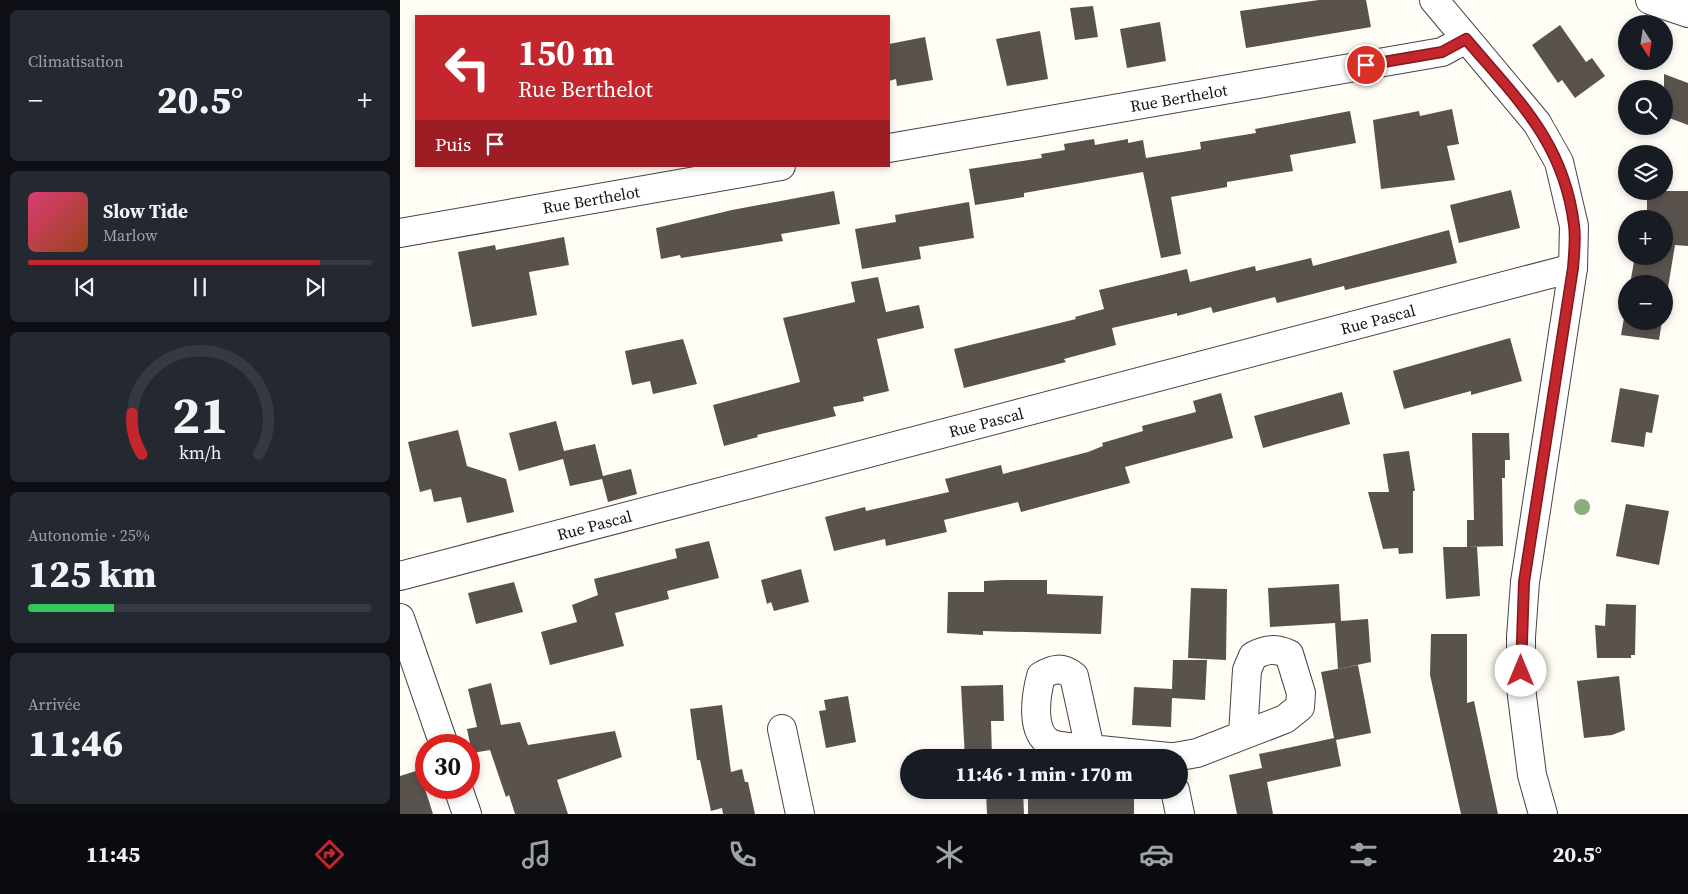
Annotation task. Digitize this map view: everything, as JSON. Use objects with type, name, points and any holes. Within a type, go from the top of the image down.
[{"type":"street","points":[[1434,0],[1537,124],[1558,162],[1574,226],[1573,268],[1524,582],[1522,619],[1521,688],[1532,774],[1543,814]]},
{"type":"street","points":[[1650,0],[1688,13]]},
{"type":"street","name":"Rue Berthelot","points":[[890,148],[1442,52],[1466,39]]},
{"type":"street","name":"Rue Berthelot","points":[[400,232],[776,167]]},
{"type":"street","name":"Rue Pascal","points":[[400,576],[1573,268]]},
{"type":"street","points":[[400,618],[440,734]]},
{"type":"street","points":[[782,729],[800,814]]},
{"type":"street","points":[[1188,754],[1197,752],[1243,734]]},
{"type":"street","points":[[462,799],[468,814]]},
{"type":"street","points":[[1177,799],[1180,814]]},
{"type":"building","points":[[1319,0],[1366,0],[1371,27],[1246,48],[1240,11]]},
{"type":"building","points":[[1093,6],[1098,37],[1075,40],[1070,8]]},
{"type":"building","points":[[1160,22],[1166,61],[1127,68],[1120,29]]},
{"type":"building","points":[[1560,25],[1586,62],[1592,58],[1605,76],[1575,98],[1562,80],[1558,83],[1532,45]]},
{"type":"building","points":[[1040,31],[1048,79],[1007,86],[996,39]]},
{"type":"building","points":[[925,37],[933,80],[897,86],[896,79],[890,81],[890,44]]},
{"type":"building","points":[[1664,74],[1688,83],[1688,125],[1673,119],[1673,80],[1664,80]]},
{"type":"building","points":[[1452,109],[1459,144],[1447,146],[1455,180],[1381,189],[1373,120],[1419,111],[1420,116]]},
{"type":"building","points":[[1350,111],[1356,143],[1290,155],[1293,171],[1227,182],[1227,187],[1171,197],[1181,254],[1161,258],[1143,172],[1024,193],[1024,197],[975,205],[969,169],[1042,158],[1041,154],[1065,150],[1064,144],[1094,139],[1095,145],[1128,139],[1128,143],[1143,140],[1146,158],[1201,149],[1200,142],[1256,133],[1255,129]]},
{"type":"building","points":[[1511,190],[1520,228],[1459,243],[1450,205]]},
{"type":"building","points":[[834,191],[840,224],[781,234],[783,241],[681,258],[680,255],[661,259],[656,228],[732,210]]},
{"type":"building","points":[[1673,191],[1688,191],[1688,246],[1675,245],[1673,257],[1673,210],[1647,210],[1647,200],[1673,200]]},
{"type":"building","points":[[969,202],[974,238],[919,247],[921,259],[862,269],[855,229],[896,222],[895,215]]},
{"type":"building","points":[[1449,230],[1457,263],[1345,290],[1344,286],[1277,303],[1275,297],[1213,313],[1211,307],[1177,316],[1177,313],[1112,328],[1116,345],[1064,359],[1066,362],[964,388],[954,349],[1076,319],[1075,317],[1104,309],[1099,290],[1187,269],[1190,282],[1255,266],[1256,271],[1311,258],[1313,266]]},
{"type":"building","points":[[564,237],[569,265],[529,272],[537,315],[472,327],[458,252],[495,245],[496,250]]},
{"type":"building","points":[[1633,265],[1672,265],[1670,275],[1632,275]]},
{"type":"building","points":[[878,277],[886,312],[919,305],[924,328],[877,339],[889,391],[863,397],[864,401],[833,407],[836,416],[757,435],[758,437],[724,446],[713,405],[800,382],[783,318],[855,302],[851,282]]},
{"type":"building","points":[[1622,330],[1661,330],[1659,340],[1621,335]]},
{"type":"building","points":[[1510,338],[1522,381],[1471,395],[1471,391],[1404,409],[1393,371]]},
{"type":"building","points":[[683,339],[697,384],[653,394],[650,381],[632,385],[625,351]]},
{"type":"building","points":[[1620,388],[1659,395],[1652,433],[1646,432],[1644,447],[1611,442]]},
{"type":"building","points":[[1342,392],[1350,424],[1263,448],[1254,416]]},
{"type":"building","points":[[1221,393],[1233,438],[1125,467],[1130,483],[1021,512],[1018,502],[944,520],[947,532],[886,546],[885,539],[834,551],[825,517],[865,507],[866,511],[949,492],[945,479],[1001,465],[1003,474],[1088,452],[1103,446],[1102,443],[1143,431],[1142,426],[1196,412],[1193,401]]},
{"type":"building","points":[[556,421],[564,451],[595,444],[603,476],[631,469],[637,494],[608,502],[602,479],[570,486],[563,459],[519,471],[509,433]]},
{"type":"building","points":[[458,430],[467,466],[506,479],[514,512],[467,523],[461,497],[434,502],[431,489],[420,492],[408,442]]},
{"type":"building","points":[[1472,433],[1509,433],[1510,460],[1505,460],[1505,478],[1502,478],[1503,546],[1467,547],[1467,520],[1474,520]]},
{"type":"building","points":[[1409,451],[1415,491],[1413,491],[1413,553],[1399,554],[1398,548],[1383,549],[1368,492],[1389,492],[1383,454]]},
{"type":"building","points":[[1626,504],[1669,511],[1659,565],[1616,556]]},
{"type":"building","points":[[709,541],[719,578],[667,591],[669,599],[615,613],[624,646],[550,665],[541,632],[577,622],[572,605],[598,595],[594,579],[677,558],[675,549]]},
{"type":"building","points":[[1443,547],[1477,547],[1480,596],[1446,599]]},
{"type":"building","points":[[801,569],[809,602],[774,611],[771,602],[767,604],[761,580]]},
{"type":"building","points":[[1047,580],[1047,594],[1103,596],[1101,634],[983,631],[983,635],[947,633],[948,592],[984,592],[984,581]]},
{"type":"building","points":[[514,582],[523,612],[476,624],[468,593]]},
{"type":"building","points":[[1339,584],[1341,621],[1368,619],[1371,662],[1338,669],[1335,623],[1270,627],[1268,588]]},
{"type":"building","points":[[1191,588],[1227,589],[1226,660],[1188,658]]},
{"type":"building","points":[[1606,604],[1636,605],[1635,655],[1631,655],[1631,658],[1597,658],[1595,625],[1605,626]]},
{"type":"building","points":[[1431,634],[1467,634],[1467,703],[1474,701],[1498,814],[1461,814],[1430,675]]},
{"type":"building","points":[[1173,660],[1207,660],[1205,700],[1172,698],[1171,727],[1132,725],[1134,687],[1172,689]]},
{"type":"building","points":[[1358,665],[1371,733],[1336,740],[1341,766],[1267,782],[1273,814],[1237,814],[1229,775],[1262,768],[1259,754],[1334,738],[1321,672]]},
{"type":"building","points":[[1619,676],[1625,730],[1612,735],[1584,738],[1577,681]]},
{"type":"building","points":[[491,683],[501,725],[520,722],[528,745],[615,731],[622,757],[557,780],[568,814],[515,814],[509,795],[506,797],[490,750],[480,752],[480,734],[468,734],[467,729],[477,727],[468,689]]},
{"type":"building","points":[[1003,685],[1004,721],[991,721],[992,749],[964,749],[961,686]]},
{"type":"building","points":[[848,696],[856,742],[826,748],[819,711],[826,710],[824,700]]},
{"type":"building","points":[[722,705],[731,772],[742,769],[745,782],[748,782],[755,814],[723,814],[722,808],[711,811],[700,760],[697,760],[690,709]]},
{"type":"building","points":[[415,771],[415,799],[428,799],[433,814],[400,814],[400,776]]},
{"type":"building","points":[[986,799],[1023,799],[1024,814],[987,814]]},
{"type":"building","points":[[1028,799],[1134,799],[1134,814],[1028,814]]},
{"type":"route","points":[[1366,65],[1442,52],[1466,39],[1537,124],[1558,162],[1566,189],[1574,226],[1573,268],[1524,582],[1521,671]]}]
